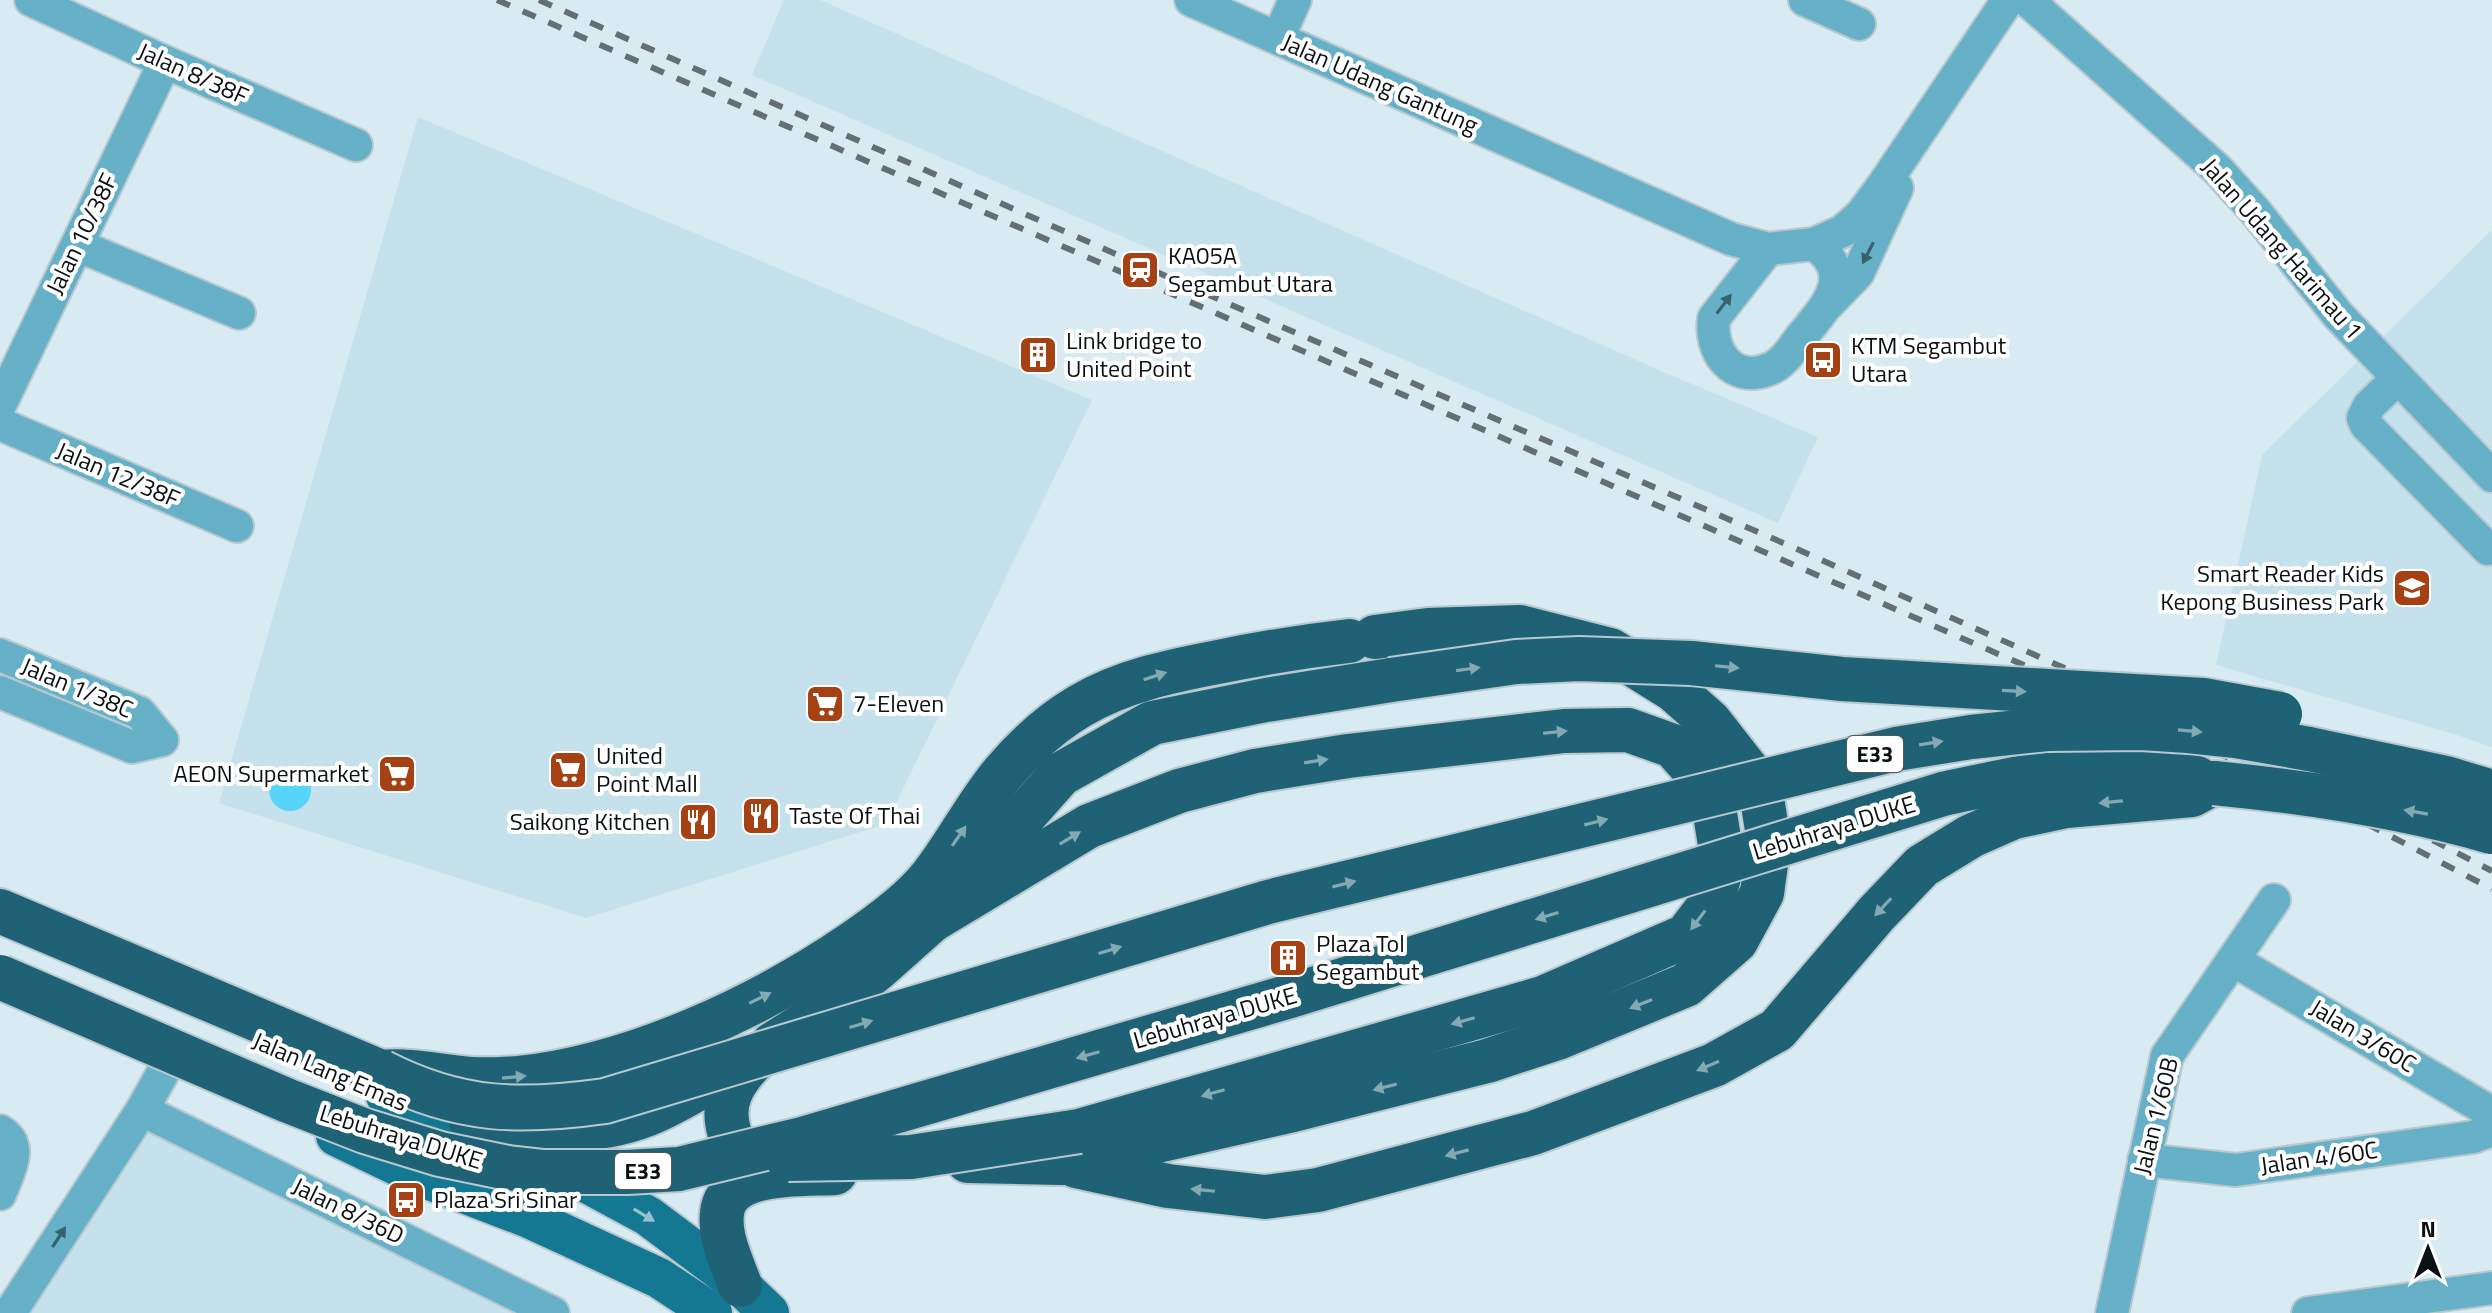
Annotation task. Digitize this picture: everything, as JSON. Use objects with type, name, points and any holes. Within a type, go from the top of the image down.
[{"type":"highway","points":[[381,1072],[403,1070],[473,1079],[520,1077],[578,1068],[694,1030],[773,992],[853,943],[929,879],[1002,774],[1037,738],[1081,705],[1120,687],[1166,672],[1297,647],[1428,630],[1520,627],[1610,650],[1674,690],[1710,722],[1760,786],[1769,842],[1762,893],[1736,941],[1686,985],[1560,1037],[1487,1061],[1293,1110],[981,1160],[753,1179],[725,1198],[721,1215],[740,1304]]},
{"type":"highway","points":[[421,1112],[514,1128],[560,1131],[604,1127],[649,1114],[777,1042],[824,1012],[876,970],[931,921],[1061,774],[1152,723],[1266,700],[1516,662],[1579,659],[1677,662],[1842,679],[2203,700],[2298,718],[2492,776]]},
{"type":"highway","name":"E33","points":[[0,911],[406,1085],[440,1096],[487,1105],[548,1108],[605,1101],[1268,902],[1896,749],[2047,729],[2141,728],[2236,736],[2446,778],[2492,792]]},
{"type":"highway","points":[[679,1169],[777,1159],[911,1157],[1070,1147],[1543,998],[1686,936],[1712,902],[1723,863],[1711,789],[1673,746],[1628,730],[1564,731],[1348,756],[1255,771],[1179,791],[1089,826],[931,921]]},
{"type":"highway","name":"Lebuhraya DUKE","points":[[0,977],[286,1100],[365,1131],[440,1154],[544,1172],[679,1169],[802,1139],[1297,994],[1943,794],[2027,776],[2125,767],[2177,772],[2214,783],[2302,791],[2437,816],[2492,832]]},
{"type":"highway","points":[[1070,1147],[1168,1186],[1265,1197],[1318,1190],[1533,1133],[1714,1065],[1777,1030],[1877,913],[1922,866],[1971,836],[2014,817],[2066,806],[2192,795],[2214,783]]},
{"type":"highway","points":[[777,1042],[754,1059],[737,1081],[730,1093],[726,1115],[730,1135],[752,1165],[791,1176]]},
{"type":"main road","name":"Jalan Lang Emas","points":[[0,927],[421,1112],[549,1162],[648,1216],[740,1304]]},
{"type":"main road","points":[[0,986],[258,1098],[417,1175],[529,1218],[659,1278],[740,1304]]},
{"type":"street","name":"Jalan 8/38F","points":[[31,0],[356,145]]},
{"type":"street","name":"Jalan Udang Gantung","points":[[1191,0],[1731,239],[1768,249]]},
{"type":"street","points":[[1278,38],[1295,0]]},
{"type":"street","points":[[1805,0],[1859,24]]},
{"type":"street","points":[[1922,130],[1858,273],[1828,304],[1780,364],[1755,373],[1730,365],[1714,345],[1714,318],[1768,249],[1814,244],[1843,231],[1861,215],[2008,0]]},
{"type":"street","name":"Jalan Udang Harimau 1","points":[[2027,0],[2217,169],[2255,211],[2338,315],[2492,476]]},
{"type":"street","name":"Jalan 10/38F","points":[[0,405],[165,62]]},
{"type":"street","points":[[1814,244],[1833,265],[1836,279],[1828,304]]},
{"type":"street","points":[[77,245],[239,313]]},
{"type":"street","points":[[2398,378],[2369,406],[2363,418],[2366,425],[2488,549]]},
{"type":"street","name":"Jalan 12/38F","points":[[0,424],[237,526]]},
{"type":"street","name":"Jalan 1/38C","points":[[0,655],[140,713],[162,740],[132,747],[0,692]]},
{"type":"street","name":"Jalan 1/60B","points":[[2112,1313],[2167,1056],[2274,900]]},
{"type":"street","name":"Jalan 3/60C","points":[[2233,960],[2492,1113]]},
{"type":"street","points":[[16,1303],[142,1110],[170,1060]]},
{"type":"street","name":"Jalan 8/36D","points":[[142,1110],[553,1313]]},
{"type":"street","name":"Jalan 4/60C","points":[[2144,1160],[2236,1170],[2473,1137],[2492,1130]]},
{"type":"street","points":[[0,1194],[13,1159],[7,1137]]},
{"type":"street","points":[[2308,1313],[2492,1288]]},
{"type":"shaded area","points":[[784,0],[820,0],[1661,371],[1818,437],[1778,523],[752,75]]},
{"type":"shaded area","points":[[418,117],[1092,400],[886,824],[586,918],[219,803]]},
{"type":"shaded area","points":[[2492,230],[2492,747],[2216,665],[2262,455]]},
{"type":"shaded area","points":[[146,1122],[534,1313],[22,1313]]},
{"type":"water","points":[[290,769],[305,775],[311,790],[305,805],[290,811],[275,805],[269,790],[275,775]]},
{"type":"railway","points":[[497,0],[2058,680],[2327,803],[2492,889]]},
{"type":"railway","points":[[539,0],[2188,723],[2332,788],[2492,871]]},
{"type":"place","name":"KA05A Segambut Utara","points":[[1140,270]]},
{"type":"place","name":"Link bridge to United Point","points":[[1038,355]]},
{"type":"place","name":"KTM Segambut Utara","points":[[1823,360]]},
{"type":"place","name":"Smart Reader Kids Kepong Business Park","points":[[2412,588]]},
{"type":"place","name":"7-Eleven","points":[[825,704]]},
{"type":"place","name":"United Point Mall","points":[[568,770]]},
{"type":"place","name":"AEON Supermarket","points":[[397,774]]},
{"type":"place","name":"Taste Of Thai","points":[[761,816]]},
{"type":"place","name":"Saikong Kitchen","points":[[698,822]]},
{"type":"place","name":"Plaza Tol Segambut","points":[[1288,958]]},
{"type":"place","name":"Plaza Sri Sinar","points":[[406,1200]]}]
